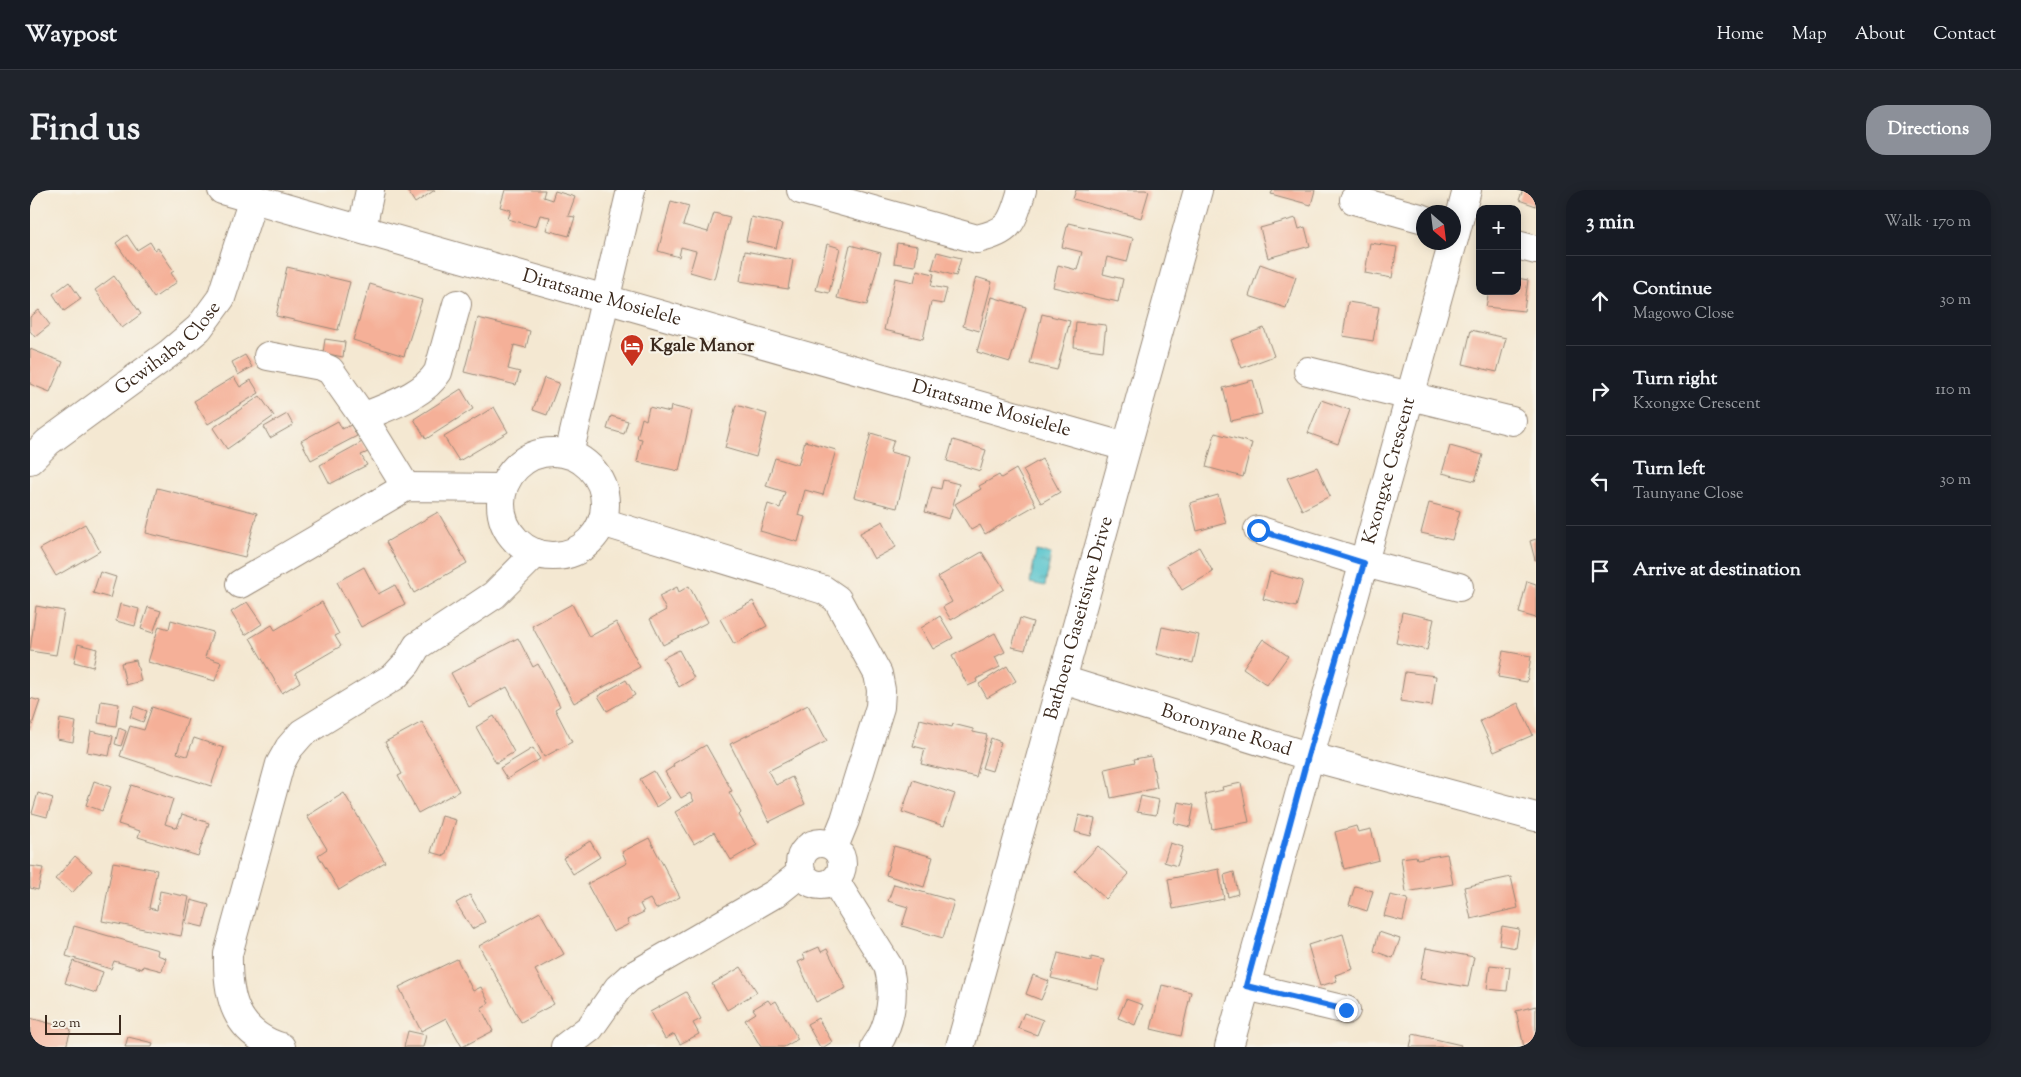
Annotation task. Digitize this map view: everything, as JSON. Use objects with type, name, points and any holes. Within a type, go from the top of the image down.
[{"type":"street","name":"Diratsame Mosielele","points":[[222,190],[1126,447]]},
{"type":"street","points":[[362,229],[370,190]]},
{"type":"street","points":[[569,454],[632,190]]},
{"type":"street","points":[[800,190],[976,239],[997,235],[1012,222],[1022,190]]},
{"type":"street","name":"Bathoen Gaseitsiwe Drive","points":[[960,1047],[1198,190]]},
{"type":"street","name":"Kxongxe Crescent","points":[[1461,223],[1467,190]]},
{"type":"street","name":"Gcwihaba Close","points":[[30,460],[48,442],[170,352],[199,328],[221,298],[253,199]]},
{"type":"street","points":[[1354,200],[1416,217]]},
{"type":"street","points":[[1521,246],[1536,250]]},
{"type":"street","name":"Kxongxe Crescent","points":[[1229,1047],[1308,756],[1454,250]]},
{"type":"street","points":[[363,417],[413,394],[432,380],[438,372],[457,304]]},
{"type":"street","points":[[268,356],[321,366],[330,370],[363,417],[406,487]]},
{"type":"street","points":[[1308,371],[1512,421]]},
{"type":"street","points":[[549,452],[569,454],[587,464],[600,481],[605,501],[602,522],[592,539],[575,551],[556,556],[536,553],[518,543],[506,527],[501,508],[503,488],[513,470],[529,458],[549,452]]},
{"type":"street","points":[[240,584],[406,487],[503,488]]},
{"type":"street","points":[[602,522],[824,590],[837,599],[878,674],[882,690],[877,716],[845,820],[834,847]]},
{"type":"street","points":[[1258,530],[1364,563],[1459,587]]},
{"type":"street","points":[[280,1047],[263,1042],[249,1030],[230,998],[227,982],[228,954],[280,764],[302,733],[395,676],[407,663],[417,646],[494,595],[536,553]]},
{"type":"street","name":"Boronyane Road","points":[[1063,680],[1308,756],[1536,816]]},
{"type":"street","points":[[825,842],[834,847],[840,854],[841,873],[834,881],[826,885],[816,885],[807,881],[801,873],[799,864],[801,854],[807,847],[825,842]]},
{"type":"street","points":[[565,1047],[590,1028],[618,988],[629,978],[776,892],[801,873]]},
{"type":"street","points":[[834,881],[888,966],[893,982],[889,1014],[875,1047]]},
{"type":"street","points":[[1246,986],[1346,1010]]},
{"type":"water","points":[[1036,551],[1051,554],[1045,586],[1030,583]]},
{"type":"building","points":[[407,190],[435,190],[415,203]]},
{"type":"building","points":[[505,190],[545,190],[543,197],[552,200],[555,191],[575,197],[568,216],[575,217],[569,236],[546,230],[550,217],[540,215],[536,227],[508,219],[511,210],[500,207]]},
{"type":"building","points":[[1076,190],[1149,191],[1141,218],[1073,199]]},
{"type":"building","points":[[1273,190],[1315,190],[1311,205],[1271,194]]},
{"type":"building","points":[[1523,190],[1536,190],[1536,206],[1519,200]]},
{"type":"building","points":[[671,201],[689,206],[683,225],[708,232],[714,213],[730,217],[714,279],[690,272],[696,251],[681,247],[679,257],[658,251]]},
{"type":"building","points":[[751,217],[782,224],[776,248],[746,241]]},
{"type":"building","points":[[1296,218],[1299,229],[1305,227],[1310,246],[1268,258],[1260,228]]},
{"type":"building","points":[[1068,223],[1133,238],[1127,262],[1107,257],[1103,274],[1123,279],[1118,302],[1053,287],[1058,265],[1077,270],[1082,252],[1062,247]]},
{"type":"building","points":[[127,235],[137,250],[150,242],[155,250],[158,248],[174,271],[171,273],[177,282],[154,298],[116,243]]},
{"type":"building","points":[[897,243],[918,246],[915,266],[894,263]]},
{"type":"building","points":[[1370,243],[1397,247],[1392,278],[1365,273]]},
{"type":"building","points":[[827,244],[840,248],[829,293],[816,290]]},
{"type":"building","points":[[850,245],[881,253],[867,305],[837,298]]},
{"type":"building","points":[[745,251],[793,260],[788,289],[740,281]]},
{"type":"building","points":[[937,252],[961,258],[956,276],[932,269]]},
{"type":"building","points":[[1260,264],[1296,277],[1286,308],[1249,296]]},
{"type":"building","points":[[287,267],[350,282],[338,330],[276,316]]},
{"type":"building","points":[[917,270],[934,274],[931,286],[947,289],[943,304],[931,302],[923,339],[884,330],[895,278],[914,282]]},
{"type":"building","points":[[114,276],[141,314],[122,328],[95,290]]},
{"type":"building","points":[[976,277],[992,282],[979,331],[963,326]]},
{"type":"building","points":[[1521,279],[1528,280],[1524,311],[1486,307],[1488,295],[1521,295]]},
{"type":"building","points":[[69,282],[81,299],[64,311],[53,294]]},
{"type":"building","points":[[370,284],[422,300],[404,356],[353,340]]},
{"type":"building","points":[[992,297],[1026,307],[1010,362],[977,352]]},
{"type":"building","points":[[1348,302],[1379,307],[1373,341],[1343,336]]},
{"type":"building","points":[[39,310],[50,325],[35,337],[30,331],[30,317]]},
{"type":"building","points":[[1042,314],[1070,321],[1057,370],[1030,364]]},
{"type":"building","points":[[478,318],[530,331],[526,348],[514,345],[508,369],[520,372],[516,385],[464,372]]},
{"type":"building","points":[[1076,322],[1106,325],[1103,351],[1074,347]]},
{"type":"building","points":[[1264,328],[1274,356],[1242,368],[1231,340]]},
{"type":"building","points":[[1471,330],[1506,338],[1497,372],[1463,364]]},
{"type":"building","points":[[325,339],[345,342],[343,357],[323,353]]},
{"type":"building","points":[[30,349],[63,362],[50,392],[30,384]]},
{"type":"building","points":[[245,355],[252,367],[238,375],[232,362]]},
{"type":"building","points":[[234,377],[240,387],[251,380],[259,393],[208,424],[194,401]]},
{"type":"building","points":[[544,378],[559,383],[547,415],[533,410]]},
{"type":"building","points":[[1253,380],[1262,414],[1231,421],[1223,388]]},
{"type":"building","points":[[461,389],[473,409],[426,439],[414,419]]},
{"type":"building","points":[[260,396],[274,416],[227,449],[213,428]]},
{"type":"building","points":[[1321,400],[1350,410],[1338,444],[1308,433]]},
{"type":"building","points":[[736,405],[767,414],[756,457],[725,448]]},
{"type":"building","points":[[671,406],[692,411],[679,471],[637,462],[642,439],[637,438],[642,418],[646,420],[649,407],[670,412]]},
{"type":"building","points":[[494,407],[508,432],[459,461],[444,437]]},
{"type":"building","points":[[287,414],[293,425],[270,438],[264,427]]},
{"type":"building","points":[[611,416],[628,421],[624,434],[607,429]]},
{"type":"building","points":[[338,421],[342,429],[351,425],[357,436],[311,460],[301,441]]},
{"type":"building","points":[[871,433],[894,440],[890,452],[909,457],[897,508],[854,497]]},
{"type":"building","points":[[1215,433],[1252,443],[1243,477],[1206,467]]},
{"type":"building","points":[[953,440],[986,450],[980,471],[947,461]]},
{"type":"building","points":[[805,441],[836,450],[823,495],[805,490],[798,515],[805,517],[798,542],[760,531],[768,504],[780,508],[785,492],[766,486],[775,458],[798,465]]},
{"type":"building","points":[[362,442],[368,452],[361,455],[367,465],[330,484],[320,465]]},
{"type":"building","points":[[1450,446],[1483,455],[1475,481],[1442,473]]},
{"type":"building","points":[[1042,459],[1060,492],[1041,503],[1023,470]]},
{"type":"building","points":[[1317,467],[1330,496],[1302,510],[1287,478]]},
{"type":"building","points":[[1016,469],[1036,505],[985,534],[980,525],[971,530],[955,504],[981,489],[979,486],[999,475],[1001,478]]},
{"type":"building","points":[[943,480],[959,484],[949,519],[925,512],[932,487],[941,489]]},
{"type":"building","points":[[157,488],[257,513],[245,557],[146,533]]},
{"type":"building","points":[[1218,495],[1226,523],[1197,531],[1190,503]]},
{"type":"building","points":[[1429,503],[1460,511],[1452,540],[1421,533]]},
{"type":"building","points":[[438,512],[467,563],[414,593],[386,542]]},
{"type":"building","points":[[883,521],[896,547],[874,559],[860,533]]},
{"type":"building","points":[[85,524],[100,551],[56,576],[40,549]]},
{"type":"building","points":[[1536,539],[1536,560],[1535,560],[1530,541]]},
{"type":"building","points":[[1199,547],[1213,572],[1182,590],[1167,565]]},
{"type":"building","points":[[982,552],[1004,589],[951,620],[943,607],[952,602],[938,577]]},
{"type":"building","points":[[364,567],[378,594],[395,585],[405,604],[361,627],[337,582]]},
{"type":"building","points":[[100,572],[116,577],[110,598],[93,593]]},
{"type":"building","points":[[1270,572],[1303,581],[1296,607],[1263,599]]},
{"type":"building","points":[[1527,581],[1536,584],[1536,618],[1519,613]]},
{"type":"building","points":[[689,586],[708,622],[663,645],[650,619],[666,610],[659,596],[677,587],[679,592]]},
{"type":"building","points":[[753,601],[767,626],[734,644],[720,619]]},
{"type":"building","points":[[247,602],[262,624],[245,635],[231,612]]},
{"type":"building","points":[[322,602],[339,634],[335,636],[341,646],[295,673],[300,682],[282,693],[250,638],[272,625],[275,630]]},
{"type":"building","points":[[120,604],[139,609],[135,626],[116,621]]},
{"type":"building","points":[[572,604],[589,637],[616,622],[640,667],[574,703],[532,626]]},
{"type":"building","points":[[36,606],[64,611],[56,655],[30,651]]},
{"type":"building","points":[[148,607],[161,611],[153,633],[141,629]]},
{"type":"building","points":[[1402,612],[1434,619],[1427,650],[1396,643]]},
{"type":"building","points":[[940,616],[953,638],[933,649],[921,628]]},
{"type":"building","points":[[1020,618],[1033,622],[1025,650],[1012,647]]},
{"type":"building","points":[[171,620],[213,632],[205,657],[221,662],[215,681],[148,662],[159,626],[169,629]]},
{"type":"building","points":[[1162,627],[1199,635],[1193,663],[1156,654]]},
{"type":"building","points":[[995,633],[1005,652],[995,657],[1000,667],[976,679],[977,682],[968,686],[952,656]]},
{"type":"building","points":[[518,638],[533,667],[538,664],[560,706],[555,709],[572,742],[544,757],[507,687],[469,707],[451,673]]},
{"type":"building","points":[[1263,639],[1288,656],[1267,685],[1243,668]]},
{"type":"building","points":[[78,644],[97,649],[93,667],[74,662]]},
{"type":"building","points":[[679,650],[694,678],[679,687],[663,658]]},
{"type":"building","points":[[1503,651],[1531,656],[1527,682],[1498,677]]},
{"type":"building","points":[[136,660],[141,681],[126,685],[121,663]]},
{"type":"building","points":[[1007,666],[1016,681],[987,698],[979,684]]},
{"type":"building","points":[[1405,672],[1436,676],[1432,706],[1400,701]]},
{"type":"building","points":[[626,680],[635,695],[607,711],[598,696]]},
{"type":"building","points":[[30,698],[40,701],[30,731]]},
{"type":"building","points":[[101,701],[119,704],[116,726],[98,723]]},
{"type":"building","points":[[1518,703],[1533,735],[1494,752],[1480,721]]},
{"type":"building","points":[[808,705],[827,741],[768,771],[776,785],[792,777],[805,804],[769,822],[730,744]]},
{"type":"building","points":[[134,706],[147,711],[143,722],[130,717]]},
{"type":"building","points":[[152,707],[188,719],[177,753],[187,756],[194,738],[224,748],[211,786],[120,756],[130,726],[144,730]]},
{"type":"building","points":[[494,716],[514,752],[496,763],[476,727]]},
{"type":"building","points":[[60,719],[76,722],[73,742],[57,739]]},
{"type":"building","points":[[920,719],[952,727],[953,724],[987,735],[976,777],[921,764],[925,749],[913,746]]},
{"type":"building","points":[[422,722],[459,791],[418,813],[398,776],[402,774],[385,742]]},
{"type":"building","points":[[119,728],[126,731],[121,746],[115,744]]},
{"type":"building","points":[[91,731],[113,736],[109,756],[87,752]]},
{"type":"building","points":[[991,738],[1001,742],[992,771],[982,768]]},
{"type":"building","points":[[706,745],[732,791],[729,792],[741,813],[739,815],[757,845],[731,860],[714,832],[694,844],[675,812],[694,801],[690,793],[681,798],[665,772],[674,766],[673,764]]},
{"type":"building","points":[[533,748],[540,759],[507,779],[500,768]]},
{"type":"building","points":[[1151,756],[1157,788],[1111,798],[1105,769],[1135,762],[1134,759]]},
{"type":"building","points":[[654,771],[670,798],[656,807],[640,779]]},
{"type":"building","points":[[913,780],[955,794],[944,826],[902,812]]},
{"type":"building","points":[[94,781],[111,787],[102,811],[86,805]]},
{"type":"building","points":[[1241,783],[1249,822],[1212,829],[1205,794],[1223,790],[1222,787]]},
{"type":"building","points":[[131,785],[173,799],[165,824],[177,828],[182,814],[209,823],[198,856],[138,837],[140,831],[118,824]]},
{"type":"building","points":[[38,793],[53,798],[47,817],[32,813]]},
{"type":"building","points":[[344,793],[385,862],[339,890],[318,855],[327,849],[307,816]]},
{"type":"building","points":[[1141,796],[1159,800],[1156,815],[1137,812]]},
{"type":"building","points":[[1178,802],[1194,805],[1190,827],[1174,823]]},
{"type":"building","points":[[1079,815],[1095,819],[1091,836],[1075,832]]},
{"type":"building","points":[[442,816],[456,820],[445,856],[431,852]]},
{"type":"building","points":[[1356,826],[1358,832],[1371,829],[1379,860],[1344,869],[1335,832]]},
{"type":"building","points":[[649,838],[680,897],[656,909],[650,899],[640,904],[644,912],[627,920],[629,924],[613,932],[587,884],[627,863],[622,852]]},
{"type":"building","points":[[590,841],[600,857],[573,874],[563,858]]},
{"type":"building","points":[[1170,843],[1183,847],[1177,866],[1164,862]]},
{"type":"building","points":[[894,846],[933,857],[924,887],[886,875]]},
{"type":"building","points":[[1098,846],[1129,874],[1106,899],[1075,871]]},
{"type":"building","points":[[1447,854],[1453,884],[1406,892],[1401,858],[1416,856],[1417,859]]},
{"type":"building","points":[[75,856],[92,871],[72,893],[55,879]]},
{"type":"building","points":[[113,862],[157,870],[149,908],[157,910],[160,891],[189,897],[181,936],[102,921]]},
{"type":"building","points":[[30,866],[43,868],[38,890],[30,888]]},
{"type":"building","points":[[1219,869],[1224,899],[1173,909],[1168,879]]},
{"type":"building","points":[[1234,872],[1238,894],[1228,897],[1224,875]]},
{"type":"building","points":[[1511,877],[1518,908],[1471,919],[1464,887]]},
{"type":"building","points":[[894,884],[954,901],[943,938],[902,926],[908,907],[888,901]]},
{"type":"building","points":[[1355,886],[1373,891],[1367,911],[1349,905]]},
{"type":"building","points":[[470,895],[485,922],[472,929],[456,903]]},
{"type":"building","points":[[1390,895],[1408,899],[1403,921],[1384,916]]},
{"type":"building","points":[[191,900],[209,905],[203,927],[186,923]]},
{"type":"building","points":[[540,912],[564,954],[535,970],[554,1004],[521,1022],[479,946]]},
{"type":"building","points":[[74,926],[158,950],[157,955],[166,958],[162,971],[143,966],[142,969],[114,961],[111,969],[66,956]]},
{"type":"building","points":[[1502,926],[1519,929],[1516,948],[1499,945]]},
{"type":"building","points":[[1379,932],[1400,939],[1393,958],[1374,951]]},
{"type":"building","points":[[1343,934],[1353,969],[1335,975],[1337,981],[1320,986],[1308,945]]},
{"type":"building","points":[[819,947],[821,952],[827,949],[846,988],[816,1002],[798,962],[805,959],[803,954]]},
{"type":"building","points":[[1426,948],[1474,957],[1468,987],[1420,979]]},
{"type":"building","points":[[1058,953],[1091,961],[1091,957],[1104,960],[1097,989],[1051,978]]},
{"type":"building","points":[[457,959],[473,991],[481,987],[489,1003],[481,1008],[493,1031],[462,1047],[446,1018],[421,1031],[399,987]]},
{"type":"building","points":[[73,961],[103,972],[96,993],[65,983]]},
{"type":"building","points":[[1490,965],[1510,967],[1507,991],[1487,989]]},
{"type":"building","points":[[741,967],[757,992],[727,1010],[712,984]]},
{"type":"building","points":[[1033,975],[1049,981],[1041,1000],[1026,994]]},
{"type":"building","points":[[1162,985],[1191,992],[1181,1036],[1151,1029]]},
{"type":"building","points":[[686,992],[701,1019],[693,1023],[699,1034],[680,1044],[674,1034],[665,1039],[650,1012]]},
{"type":"building","points":[[1126,999],[1143,1005],[1135,1025],[1118,1018]]},
{"type":"building","points":[[768,1000],[771,1004],[776,1001],[798,1039],[784,1047],[761,1047],[745,1020],[756,1013],[753,1009]]},
{"type":"building","points":[[1536,1006],[1536,1045],[1524,1047],[1516,1011]]},
{"type":"building","points":[[1024,1013],[1043,1020],[1037,1035],[1018,1028]]},
{"type":"building","points":[[30,1018],[71,1029],[66,1047],[30,1047]]},
{"type":"building","points":[[818,1018],[832,1042],[824,1047],[820,1047],[807,1024]]},
{"type":"building","points":[[408,1031],[426,1035],[423,1047],[404,1047]]},
{"type":"building","points":[[1413,1034],[1461,1045],[1460,1047],[1410,1047]]},
{"type":"building","points":[[128,1037],[153,1043],[152,1047],[125,1047]]},
{"type":"place","name":"Kgale Manor","points":[[632,367]]},
{"type":"route","points":[[1258,530],[1364,563],[1308,756],[1246,986],[1346,1010]]}]
